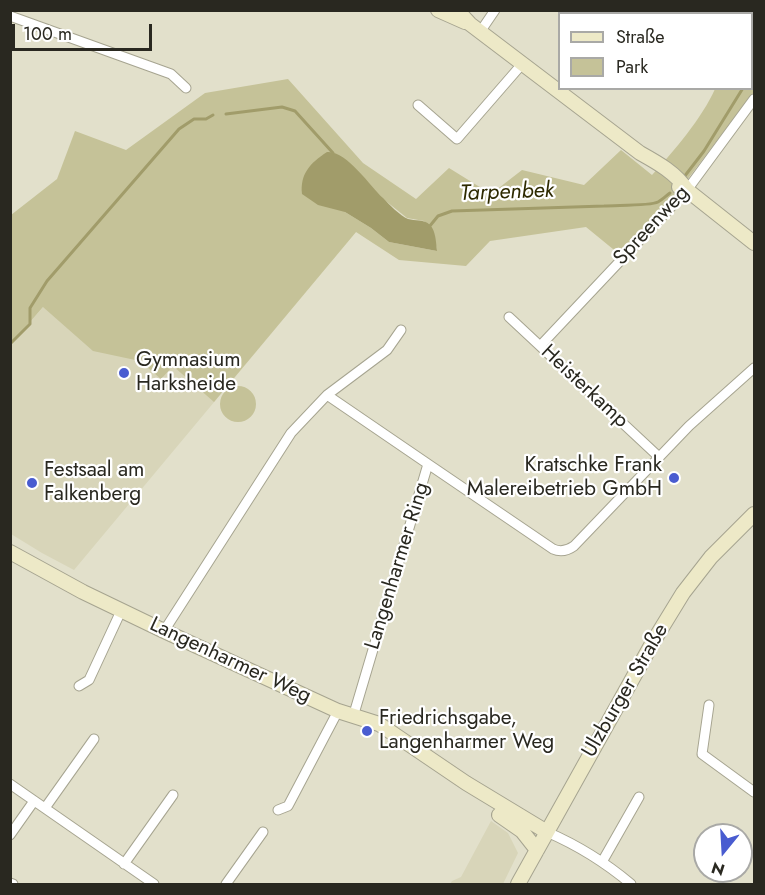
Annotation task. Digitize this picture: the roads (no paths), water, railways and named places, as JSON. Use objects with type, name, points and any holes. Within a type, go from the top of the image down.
[{"type":"main road","points":[[438,10],[475,28]]},
{"type":"main road","points":[[457,10],[475,28],[558,90]]},
{"type":"main road","points":[[558,90],[640,153],[652,168],[675,186],[687,190],[754,243]]},
{"type":"main road","name":"Ulzburger Straße","points":[[518,885],[653,642],[683,593],[711,557],[754,514]]},
{"type":"main road","name":"Langenharmer Weg","points":[[12,552],[121,611],[338,711],[380,724],[466,783],[547,832]]},
{"type":"main road","name":"Langenharmer Weg","points":[[466,783],[479,801],[522,831],[537,850]]},
{"type":"street","points":[[475,28],[495,10]]},
{"type":"street","points":[[10,16],[171,74],[186,88]]},
{"type":"street","points":[[418,105],[457,139],[523,63]]},
{"type":"street","name":"Spreenweg","points":[[540,345],[687,190],[754,99]]},
{"type":"street","name":"Heisterkamp","points":[[509,317],[659,458]]},
{"type":"street","points":[[164,631],[278,450],[300,421],[327,395],[381,356],[393,344],[401,330]]},
{"type":"street","points":[[428,464],[551,548],[561,551],[574,546],[689,426],[754,368]]},
{"type":"street","name":"Langenharmer Ring","points":[[327,395],[428,464],[353,717]]},
{"type":"street","points":[[79,686],[89,681],[121,611]]},
{"type":"street","points":[[709,705],[702,754],[754,792]]},
{"type":"street","name":"Langenharmer Weg","points":[[278,810],[288,806],[338,711]]},
{"type":"street","points":[[45,808],[94,739]]},
{"type":"street","points":[[10,784],[154,885]]},
{"type":"street","points":[[124,864],[173,795]]},
{"type":"street","points":[[602,862],[639,797]]},
{"type":"street","points":[[10,835],[14,824],[34,801]]},
{"type":"street","points":[[226,885],[263,832]]},
{"type":"street","name":"Langenharmer Weg","points":[[547,832],[602,862],[631,885]]},
{"type":"waterway","name":"Tarpenbek","points":[[684,177],[704,151],[742,90]]},
{"type":"waterway","name":"Tarpenbek","points":[[226,114],[282,107],[295,111],[333,153]]},
{"type":"waterway","name":"Tarpenbek","points":[[10,344],[30,324],[30,308],[47,281],[179,129],[194,119],[206,119],[213,115]]},
{"type":"waterway","name":"Tarpenbek","points":[[429,227],[438,216],[452,211],[648,204],[658,202],[670,193]]},
{"type":"place","name":"Gymnasium Harksheide","points":[[124,373]]},
{"type":"place","name":"Kratschke Frank Malereibetrieb GmbH","points":[[674,478]]},
{"type":"place","name":"Festsaal am Falkenberg","points":[[32,483]]},
{"type":"place","name":"Friedrichsgabe, Langenharmer Weg","points":[[367,731]]}]
